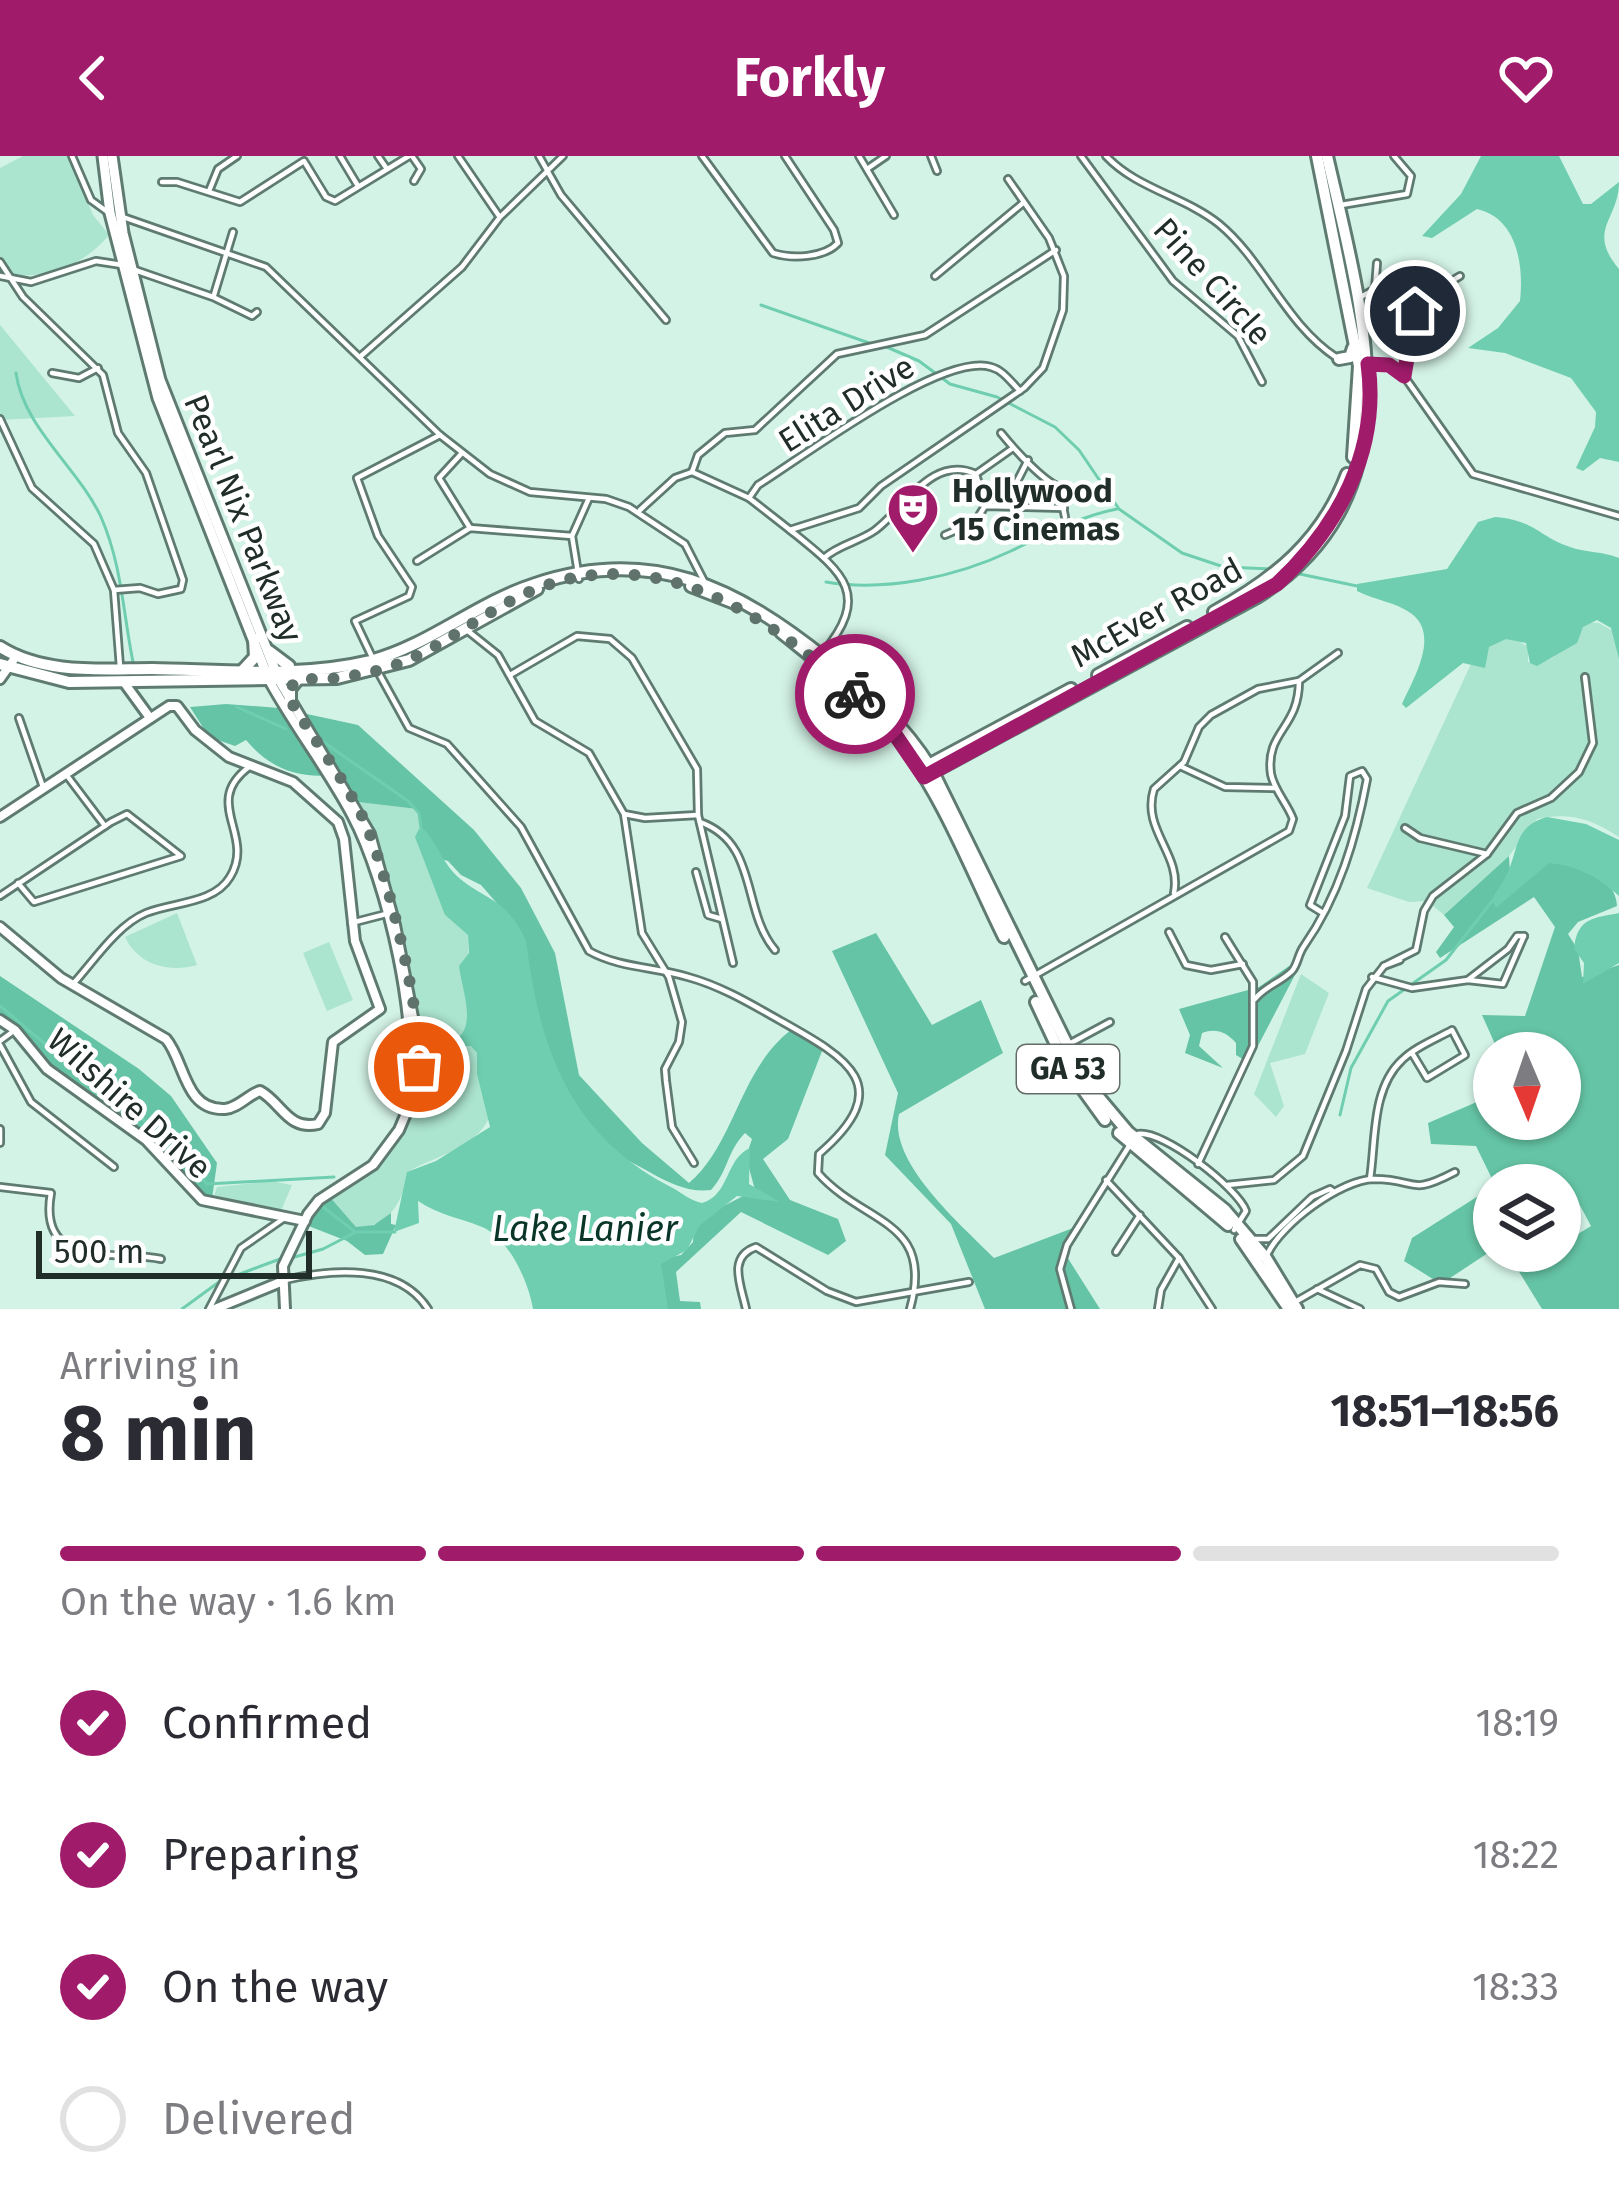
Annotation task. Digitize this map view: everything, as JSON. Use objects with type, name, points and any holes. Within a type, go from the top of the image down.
[{"type":"main road","name":"Pearl Nix Parkway","points":[[107,156],[115,214],[158,398],[272,675]]},
{"type":"main road","name":"McEver Road","points":[[1317,156],[1333,206]]},
{"type":"main road","name":"McEver Road","points":[[926,771],[1261,595],[1315,548],[1346,496],[1369,409],[1327,156]]},
{"type":"main road","name":"Pearl Nix Parkway","points":[[115,214],[160,380],[268,651],[272,675]]},
{"type":"main road","points":[[123,233],[134,220]]},
{"type":"main road","points":[[1339,359],[1353,353],[1352,309]]},
{"type":"main road","name":"McEver Road","points":[[926,771],[1254,590],[1315,535],[1354,454],[1363,365]]},
{"type":"main road","points":[[0,647],[17,656],[122,676],[298,674],[375,665],[410,660],[520,589],[578,575],[638,570],[706,587],[770,615],[890,715],[926,771]]},
{"type":"main road","points":[[706,587],[766,621],[837,678],[877,714],[926,771]]},
{"type":"main road","points":[[243,670],[255,657],[254,639]]},
{"type":"main road","points":[[268,651],[298,674]]},
{"type":"main road","points":[[6,666],[66,681],[243,670],[272,675]]},
{"type":"main road","points":[[290,700],[298,674]]},
{"type":"main road","points":[[1022,724],[1062,694]]},
{"type":"main road","name":"GA 53","points":[[926,771],[1093,1106],[1249,1238],[1266,1258],[1292,1307]]},
{"type":"main road","name":"GA 53","points":[[1029,979],[1062,1047]]},
{"type":"main road","name":"GA 53","points":[[1235,1228],[1292,1307]]},
{"type":"street","points":[[72,156],[94,205],[228,251],[277,274],[462,453],[517,488],[589,497],[639,512],[685,544],[706,587]]},
{"type":"street","points":[[211,188],[215,176],[237,156]]},
{"type":"street","points":[[340,156],[358,186]]},
{"type":"street","points":[[378,156],[386,169]]},
{"type":"street","points":[[162,182],[211,188],[223,197],[242,199],[302,159],[331,201],[411,156],[421,169],[414,181]]},
{"type":"street","points":[[458,156],[500,217]]},
{"type":"street","points":[[539,156],[561,195],[666,320]]},
{"type":"street","points":[[361,356],[461,268],[500,217],[563,156]]},
{"type":"street","points":[[702,156],[773,253],[830,251],[838,243],[834,230],[784,156]]},
{"type":"street","points":[[860,156],[894,215]]},
{"type":"street","points":[[867,169],[886,156]]},
{"type":"street","points":[[931,156],[937,171]]},
{"type":"street","name":"Pine Circle","points":[[1082,156],[1173,281],[1238,336],[1262,382]]},
{"type":"street","points":[[1106,156],[1120,170],[1216,222],[1304,331],[1339,359],[1389,365],[1404,376],[1478,478],[1619,516]]},
{"type":"street","points":[[1333,206],[1407,194],[1411,176],[1394,156]]},
{"type":"street","points":[[790,530],[848,514],[1020,391],[1043,368],[1064,310],[1064,276],[1056,250],[1008,179]]},
{"type":"street","points":[[935,276],[1023,202]]},
{"type":"street","points":[[213,297],[233,232]]},
{"type":"street","points":[[692,472],[698,455],[725,433],[755,430],[844,349],[926,335],[1056,250]]},
{"type":"street","points":[[3,277],[39,281],[96,261],[213,297],[252,316],[257,312]]},
{"type":"street","points":[[0,262],[3,277],[98,368],[118,433],[146,473],[183,584],[167,593],[114,590]]},
{"type":"street","points":[[1352,309],[1375,289],[1377,263]]},
{"type":"street","points":[[1404,376],[1415,306],[1460,276]]},
{"type":"street","name":"Elita Drive","points":[[749,498],[758,485],[933,376],[983,365],[999,370],[1020,391]]},
{"type":"street","points":[[52,374],[79,378],[98,368]]},
{"type":"street","points":[[0,419],[32,488],[88,535],[114,590],[122,676],[146,722]]},
{"type":"street","points":[[985,506],[1065,513],[1059,487],[1046,482],[1001,433]]},
{"type":"street","points":[[440,435],[357,478],[378,536],[412,586],[412,595],[355,622],[375,665],[409,728],[447,744],[521,827],[584,946],[609,960],[666,971],[727,992],[832,1049],[852,1067],[857,1087],[852,1120],[819,1154],[818,1173],[909,1246],[918,1265],[910,1309]]},
{"type":"street","points":[[824,558],[877,529],[920,485],[952,468],[976,474],[1013,448]]},
{"type":"street","points":[[462,453],[439,478],[470,528]]},
{"type":"street","points":[[1006,505],[1028,460]]},
{"type":"street","points":[[639,512],[675,478],[692,472],[749,498],[790,530],[841,575],[850,601],[843,629],[821,655]]},
{"type":"street","points":[[945,535],[976,522],[985,506],[976,474]]},
{"type":"street","points":[[578,575],[572,536],[589,497]]},
{"type":"street","points":[[417,561],[470,528],[572,536]]},
{"type":"street","points":[[461,626],[492,648],[536,722],[589,753],[625,814],[641,933],[666,971],[682,1030],[665,1069],[669,1118],[694,1163]]},
{"type":"street","points":[[510,675],[571,637],[598,636],[621,646],[657,696],[693,762],[699,818],[733,963]]},
{"type":"street","points":[[1174,893],[1176,868],[1156,836],[1150,806],[1159,782],[1180,766],[1199,727],[1211,715],[1267,686],[1299,681],[1339,653]]},
{"type":"street","points":[[0,680],[17,656]]},
{"type":"street","name":"Pearl Nix Parkway","points":[[272,675],[364,820],[419,1048],[415,1092],[399,1130],[373,1165],[319,1200],[305,1221]]},
{"type":"street","name":"Pearl Nix Parkway","points":[[272,675],[351,813],[388,913]]},
{"type":"street","points":[[1227,1185],[1274,1180],[1303,1156],[1372,977],[1416,950],[1424,911],[1433,896],[1487,854],[1516,813],[1558,793],[1587,759],[1594,733],[1585,676]]},
{"type":"street","points":[[1029,979],[1289,831],[1292,814],[1275,788],[1270,749],[1299,705],[1299,681]]},
{"type":"street","points":[[0,817],[177,706],[206,740],[250,766],[293,782],[338,822],[344,839],[351,923],[380,1009],[337,1038],[329,1064],[324,1116],[316,1125],[289,1118],[269,1089],[255,1091],[228,1108],[204,1102],[186,1085],[178,1057],[166,1039],[72,985],[0,927]]},
{"type":"street","points":[[19,718],[43,788]]},
{"type":"street","points":[[72,985],[131,922],[215,892],[229,880],[238,850],[227,797],[250,766]]},
{"type":"street","points":[[1180,766],[1225,787],[1275,788]]},
{"type":"street","points":[[1255,1000],[1296,968],[1323,913],[1360,824],[1367,779],[1362,771],[1350,776],[1345,816],[1310,905],[1323,913]]},
{"type":"street","points":[[65,773],[105,827]]},
{"type":"street","points":[[1,893],[132,814],[172,844],[181,858],[34,902],[18,884]]},
{"type":"street","points":[[625,814],[699,818],[740,855],[757,914],[775,950]]},
{"type":"street","points":[[1406,827],[1420,838],[1487,854]]},
{"type":"street","points":[[697,872],[708,915],[722,919]]},
{"type":"street","points":[[351,923],[388,913]]},
{"type":"street","points":[[1169,932],[1186,965],[1203,970],[1243,964]]},
{"type":"street","points":[[1372,977],[1412,988],[1468,980],[1503,984],[1524,936],[1517,936],[1508,950],[1468,980]]},
{"type":"street","points":[[1198,1164],[1250,1056],[1253,982],[1226,937]]},
{"type":"street","name":"Wilshire Drive","points":[[0,1021],[15,1030],[47,1069],[146,1140],[202,1200],[305,1221]]},
{"type":"street","points":[[1062,1047],[1109,1022]]},
{"type":"street","points":[[1057,1029],[1080,1038]]},
{"type":"street","points":[[15,1030],[0,1043],[32,1102],[114,1167]]},
{"type":"street","points":[[1370,1179],[1378,1108],[1396,1065],[1412,1053],[1452,1030],[1465,1055],[1427,1078],[1412,1053]]},
{"type":"street","points":[[0,1129],[0,1143]]},
{"type":"street","points":[[1071,1309],[1061,1279],[1063,1258],[1132,1140],[1153,1133],[1227,1185],[1245,1207],[1244,1219],[1235,1228]]},
{"type":"street","points":[[1266,1258],[1278,1236],[1322,1195],[1370,1179],[1426,1189],[1454,1172]]},
{"type":"street","points":[[1106,1180],[1179,1258],[1212,1309]]},
{"type":"street","points":[[0,1187],[50,1193],[49,1208],[59,1239],[79,1253],[161,1259]]},
{"type":"street","points":[[1116,1252],[1140,1215]]},
{"type":"street","points":[[212,1309],[241,1248],[287,1216]]},
{"type":"street","points":[[285,1309],[284,1262],[305,1221]]},
{"type":"street","points":[[1249,1238],[1262,1242],[1278,1236]]},
{"type":"street","points":[[746,1309],[737,1264],[744,1252],[756,1247],[848,1300],[868,1302],[969,1282]]},
{"type":"street","points":[[1158,1309],[1161,1290],[1179,1258]]},
{"type":"street","points":[[1292,1307],[1360,1265],[1376,1269],[1389,1292],[1399,1297],[1439,1282],[1465,1284]]},
{"type":"street","points":[[212,1309],[283,1281],[322,1274],[382,1276],[413,1291],[428,1309]]},
{"type":"street","points":[[1316,1289],[1360,1309]]},
{"type":"street","points":[[843,1309],[848,1300]]},
{"type":"shaded area","points":[[23,156],[68,156],[93,215],[109,235],[74,264],[31,275],[0,273],[0,168]]},
{"type":"shaded area","points":[[0,325],[75,416],[0,420]]},
{"type":"shaded area","points":[[1587,622],[1615,632],[1619,645],[1619,837],[1580,819],[1537,819],[1509,856],[1444,915],[1427,901],[1409,902],[1367,888],[1471,664],[1496,641],[1513,637],[1528,647],[1528,662],[1546,661],[1562,651]]},
{"type":"shaded area","points":[[190,707],[279,708],[358,725],[474,830],[521,888],[555,953],[579,1075],[642,1143],[689,1183],[717,1148],[774,1046],[791,1030],[824,1046],[788,1139],[763,1159],[790,1200],[838,1219],[846,1241],[828,1255],[741,1212],[676,1272],[680,1301],[700,1302],[701,1309],[667,1309],[657,1260],[681,1255],[693,1242],[694,1221],[755,1190],[746,1157],[752,1139],[745,1133],[739,1140],[711,1190],[669,1182],[603,1151],[556,1080],[539,1037],[508,916],[481,885],[461,875],[448,861],[431,856],[437,885],[417,809],[358,802],[340,774],[288,770],[266,759],[246,740],[235,746],[209,737]]},
{"type":"shaded area","points":[[358,802],[417,809],[445,915],[468,935],[470,1022],[455,1045],[472,1046],[477,1053],[477,1074],[488,1116],[499,1116],[489,1118],[464,1144],[408,1172],[392,1211],[377,1223],[356,1227],[329,1196],[366,1174],[392,1148],[409,1119],[418,1087],[420,1053],[394,906]]},
{"type":"shaded area","points":[[1509,856],[1510,874],[1544,863],[1571,864],[1602,878],[1615,895],[1617,906],[1578,922],[1568,934],[1578,950],[1582,977],[1619,965],[1619,1309],[1542,1309],[1519,1272],[1581,1272],[1581,1232],[1591,1226],[1581,1207],[1581,1164],[1485,1164],[1476,1146],[1431,1144],[1428,1123],[1473,1104],[1473,1140],[1581,1140],[1581,1032],[1490,1032],[1482,1015],[1525,1016],[1555,927],[1534,897],[1440,958],[1436,952],[1454,927],[1444,915]]},
{"type":"shaded area","points":[[177,913],[197,965],[155,964],[138,954],[125,937]]},
{"type":"shaded area","points":[[876,933],[932,1025],[981,1000],[1003,1053],[899,1114],[899,1133],[916,1172],[994,1258],[1073,1228],[1064,1252],[1100,1309],[985,1309],[951,1224],[885,1155],[898,1093],[832,951]]},
{"type":"shaded area","points":[[329,942],[353,1000],[327,1011],[303,953]]},
{"type":"shaded area","points":[[1289,966],[1297,971],[1249,1063],[1236,1055],[1232,1039],[1216,1031],[1202,1033],[1199,1046],[1223,1068],[1185,1053],[1190,1035],[1179,1009],[1259,987]]},
{"type":"shaded area","points":[[1301,974],[1329,993],[1305,1054],[1270,1063],[1284,1106],[1276,1117],[1254,1094]]},
{"type":"shaded area","points":[[0,976],[139,1069],[171,1096],[217,1163],[211,1206],[197,1198],[158,1152],[42,1068],[17,1033],[0,1021]]},
{"type":"shaded area","points":[[271,1181],[292,1185],[280,1213],[213,1199],[217,1187]]},
{"type":"shaded area","points":[[329,1196],[356,1227],[374,1225],[391,1213],[391,1224],[396,1225],[383,1254],[365,1255],[347,1241],[306,1225]]},
{"type":"shaded area","points":[[1473,1199],[1473,1263],[1441,1284],[1404,1261],[1412,1238]]},
{"type":"water","points":[[1481,156],[1559,156],[1583,204],[1591,204],[1619,182],[1604,234],[1619,269],[1619,462],[1600,458],[1583,471],[1576,468],[1595,427],[1596,412],[1571,378],[1505,353],[1468,348],[1498,328],[1520,301],[1515,245],[1501,222],[1477,209],[1432,238],[1422,236],[1461,194]]},
{"type":"water","points":[[1495,517],[1528,525],[1570,547],[1619,558],[1619,659],[1611,628],[1597,620],[1583,627],[1577,643],[1537,666],[1530,663],[1526,643],[1506,639],[1489,647],[1485,668],[1463,663],[1406,708],[1402,704],[1424,646],[1420,623],[1406,610],[1357,591],[1357,584],[1447,569],[1478,522]]},
{"type":"water","points":[[1547,817],[1586,824],[1619,840],[1619,896],[1587,873],[1549,863],[1496,908],[1492,899],[1520,838],[1529,826]]},
{"type":"water","name":"Lake Lanier","points":[[419,829],[425,830],[458,877],[503,908],[518,926],[526,940],[551,1051],[583,1114],[606,1141],[635,1165],[702,1203],[718,1193],[736,1160],[750,1148],[749,1184],[780,1202],[737,1196],[699,1226],[687,1250],[661,1264],[668,1309],[533,1309],[516,1262],[501,1241],[482,1227],[418,1201],[419,1223],[394,1232],[407,1172],[436,1161],[490,1127],[477,1074],[477,1053],[471,1046],[455,1046],[454,1041],[467,1018],[459,966],[469,953],[468,935],[445,915],[415,837]]},
{"type":"water","points":[[1619,913],[1619,963],[1583,984],[1584,963],[1574,949],[1579,931],[1594,918]]},
{"type":"waterway","points":[[761,305],[872,344]]},
{"type":"waterway","points":[[882,345],[919,361],[950,384],[997,397],[1055,427],[1079,450],[1119,509],[1182,553],[1224,567],[1274,569]]},
{"type":"waterway","points":[[16,373],[29,412],[101,517],[118,571],[133,662]]},
{"type":"waterway","points":[[826,582],[872,585],[944,575],[1117,509]]},
{"type":"waterway","points":[[1295,573],[1357,586]]},
{"type":"waterway","points":[[237,707],[286,729]]},
{"type":"waterway","points":[[322,741],[408,801],[419,813],[421,828]]},
{"type":"waterway","points":[[1340,1115],[1351,1068],[1388,1001],[1446,960],[1493,900]]},
{"type":"waterway","points":[[0,1006],[77,1071],[136,1109],[151,1131],[164,1136],[207,1184],[334,1177]]},
{"type":"waterway","points":[[319,1204],[354,1231]]},
{"type":"waterway","points":[[291,1258],[356,1232],[395,1232]]},
{"type":"waterway","points":[[229,1278],[280,1259]]},
{"type":"waterway","points":[[182,1309],[219,1282]]},
{"type":"way so far","points":[[419,1067],[417,1025],[376,852],[355,804],[290,700],[293,683],[378,671],[410,660],[537,589],[579,578],[620,575],[685,584],[754,613],[855,694]]},
{"type":"place","name":"Hollywood 15 Cinemas","points":[[913,555]]},
{"type":"route","points":[[855,694],[896,736],[924,777],[1277,584],[1315,548],[1346,496],[1366,432],[1368,364],[1389,365],[1404,376],[1415,311]]}]
